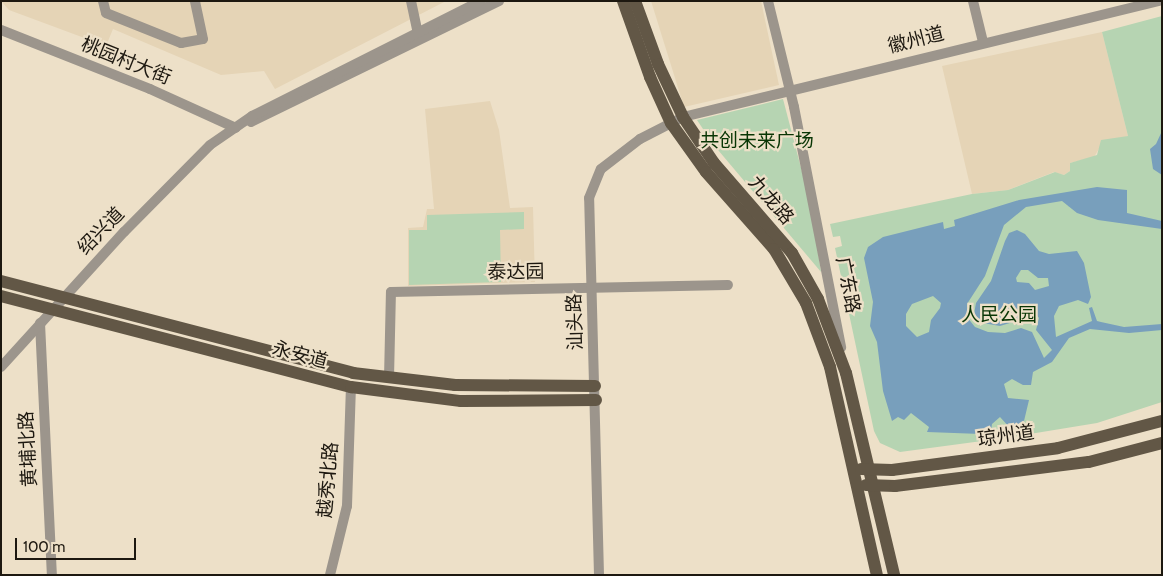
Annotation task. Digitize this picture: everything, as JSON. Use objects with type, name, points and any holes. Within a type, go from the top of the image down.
[{"type":"main road","name":"九龙路","points":[[623,1],[650,78],[671,123],[706,172],[786,266],[816,326],[830,368],[852,466]]},
{"type":"main road","name":"九龙路","points":[[635,1],[658,64],[683,117],[714,163],[801,266],[825,316],[846,373]]},
{"type":"main road","name":"永安道","points":[[1,281],[323,366],[389,378],[511,387],[595,386]]},
{"type":"main road","name":"永安道","points":[[1,296],[351,387],[460,401],[596,400]]},
{"type":"main road","name":"广东路","points":[[846,373],[894,575]]},
{"type":"main road","name":"琼州道","points":[[852,466],[869,470],[1058,448],[1162,421]]},
{"type":"main road","name":"琼州道","points":[[873,486],[1080,464],[1162,443]]},
{"type":"main road","points":[[852,466],[877,575]]},
{"type":"main road","points":[[856,483],[873,486]]},
{"type":"street","points":[[103,1],[106,13],[181,43],[202,39],[195,1]]},
{"type":"street","points":[[411,1],[418,33]]},
{"type":"street","name":"绍兴道","points":[[1,367],[63,297],[210,145],[259,112],[482,1]]},
{"type":"street","name":"绍兴道","points":[[236,128],[265,117],[499,1]]},
{"type":"street","name":"广东路","points":[[768,1],[789,89],[846,373]]},
{"type":"street","points":[[973,1],[983,42]]},
{"type":"street","name":"徽州道","points":[[683,117],[789,89],[1159,1]]},
{"type":"street","name":"桃园村大街","points":[[1,30],[150,89],[236,128]]},
{"type":"street","name":"汕头路","points":[[599,575],[596,400],[589,198],[596,176],[613,158],[683,117]]},
{"type":"street","name":"泰达园","points":[[389,378],[391,292],[728,285]]},
{"type":"street","name":"黄埔北路","points":[[40,323],[52,575]]},
{"type":"street","name":"越秀北路","points":[[330,575],[347,506],[351,387]]},
{"type":"shaded area","points":[[1,1],[446,1],[275,89],[264,71],[221,75],[113,29],[106,46],[9,10]]},
{"type":"shaded area","points":[[651,1],[761,1],[779,85],[684,107]]},
{"type":"shaded area","points":[[1102,32],[1128,136],[1100,147],[1094,157],[1070,163],[1070,171],[1064,175],[1054,172],[1008,190],[972,194],[942,66]]},
{"type":"shaded area","points":[[490,101],[499,130],[510,208],[533,207],[535,282],[408,286],[408,228],[423,227],[427,209],[434,209],[425,109]]},
{"type":"green space","name":"人民公园","points":[[1162,16],[1162,402],[1097,423],[1012,437],[900,452],[880,443],[874,431],[835,248],[842,246],[840,236],[833,237],[830,224],[972,194],[1008,190],[1055,172],[1064,175],[1070,171],[1070,163],[1097,155],[1101,140],[1128,136],[1102,32]]},
{"type":"green space","name":"共创未来广场","points":[[783,99],[811,206],[821,272],[713,144],[697,120]]},
{"type":"green space","points":[[524,212],[524,229],[500,230],[501,282],[409,285],[409,230],[427,230],[427,215]]},
{"type":"water","points":[[1162,131],[1162,175],[1153,169],[1150,149],[1156,144]]},
{"type":"water","points":[[1097,187],[1127,190],[1127,213],[1162,221],[1162,229],[1098,220],[1077,213],[1062,201],[1026,207],[1004,225],[985,276],[967,304],[967,317],[975,327],[988,332],[1005,333],[1021,328],[1032,332],[1044,358],[1052,350],[1036,330],[1039,318],[1035,313],[1027,312],[1020,320],[1000,326],[983,323],[974,314],[976,303],[991,281],[1009,233],[1017,230],[1025,234],[1039,251],[1049,254],[1077,251],[1084,263],[1091,297],[1088,304],[1078,300],[1059,306],[1054,316],[1056,337],[1092,321],[1089,308],[1092,307],[1097,321],[1124,327],[1162,324],[1162,330],[1129,333],[1090,329],[1069,338],[1052,362],[1033,372],[1031,385],[1023,385],[1012,379],[1004,384],[1008,398],[1029,400],[1024,421],[1011,429],[1000,417],[992,424],[991,431],[981,434],[927,432],[929,427],[911,413],[904,420],[898,417],[892,421],[883,391],[877,342],[870,326],[873,302],[864,258],[868,247],[883,237],[943,222],[944,229],[955,226],[954,220],[1019,200]],"holes":[[[1021,270],[1028,270],[1038,278],[1048,278],[1049,286],[1035,290],[1029,283],[1017,282],[1016,278]],[[933,296],[941,303],[940,308],[931,320],[929,332],[917,337],[906,326],[906,314],[912,304]]]}]
